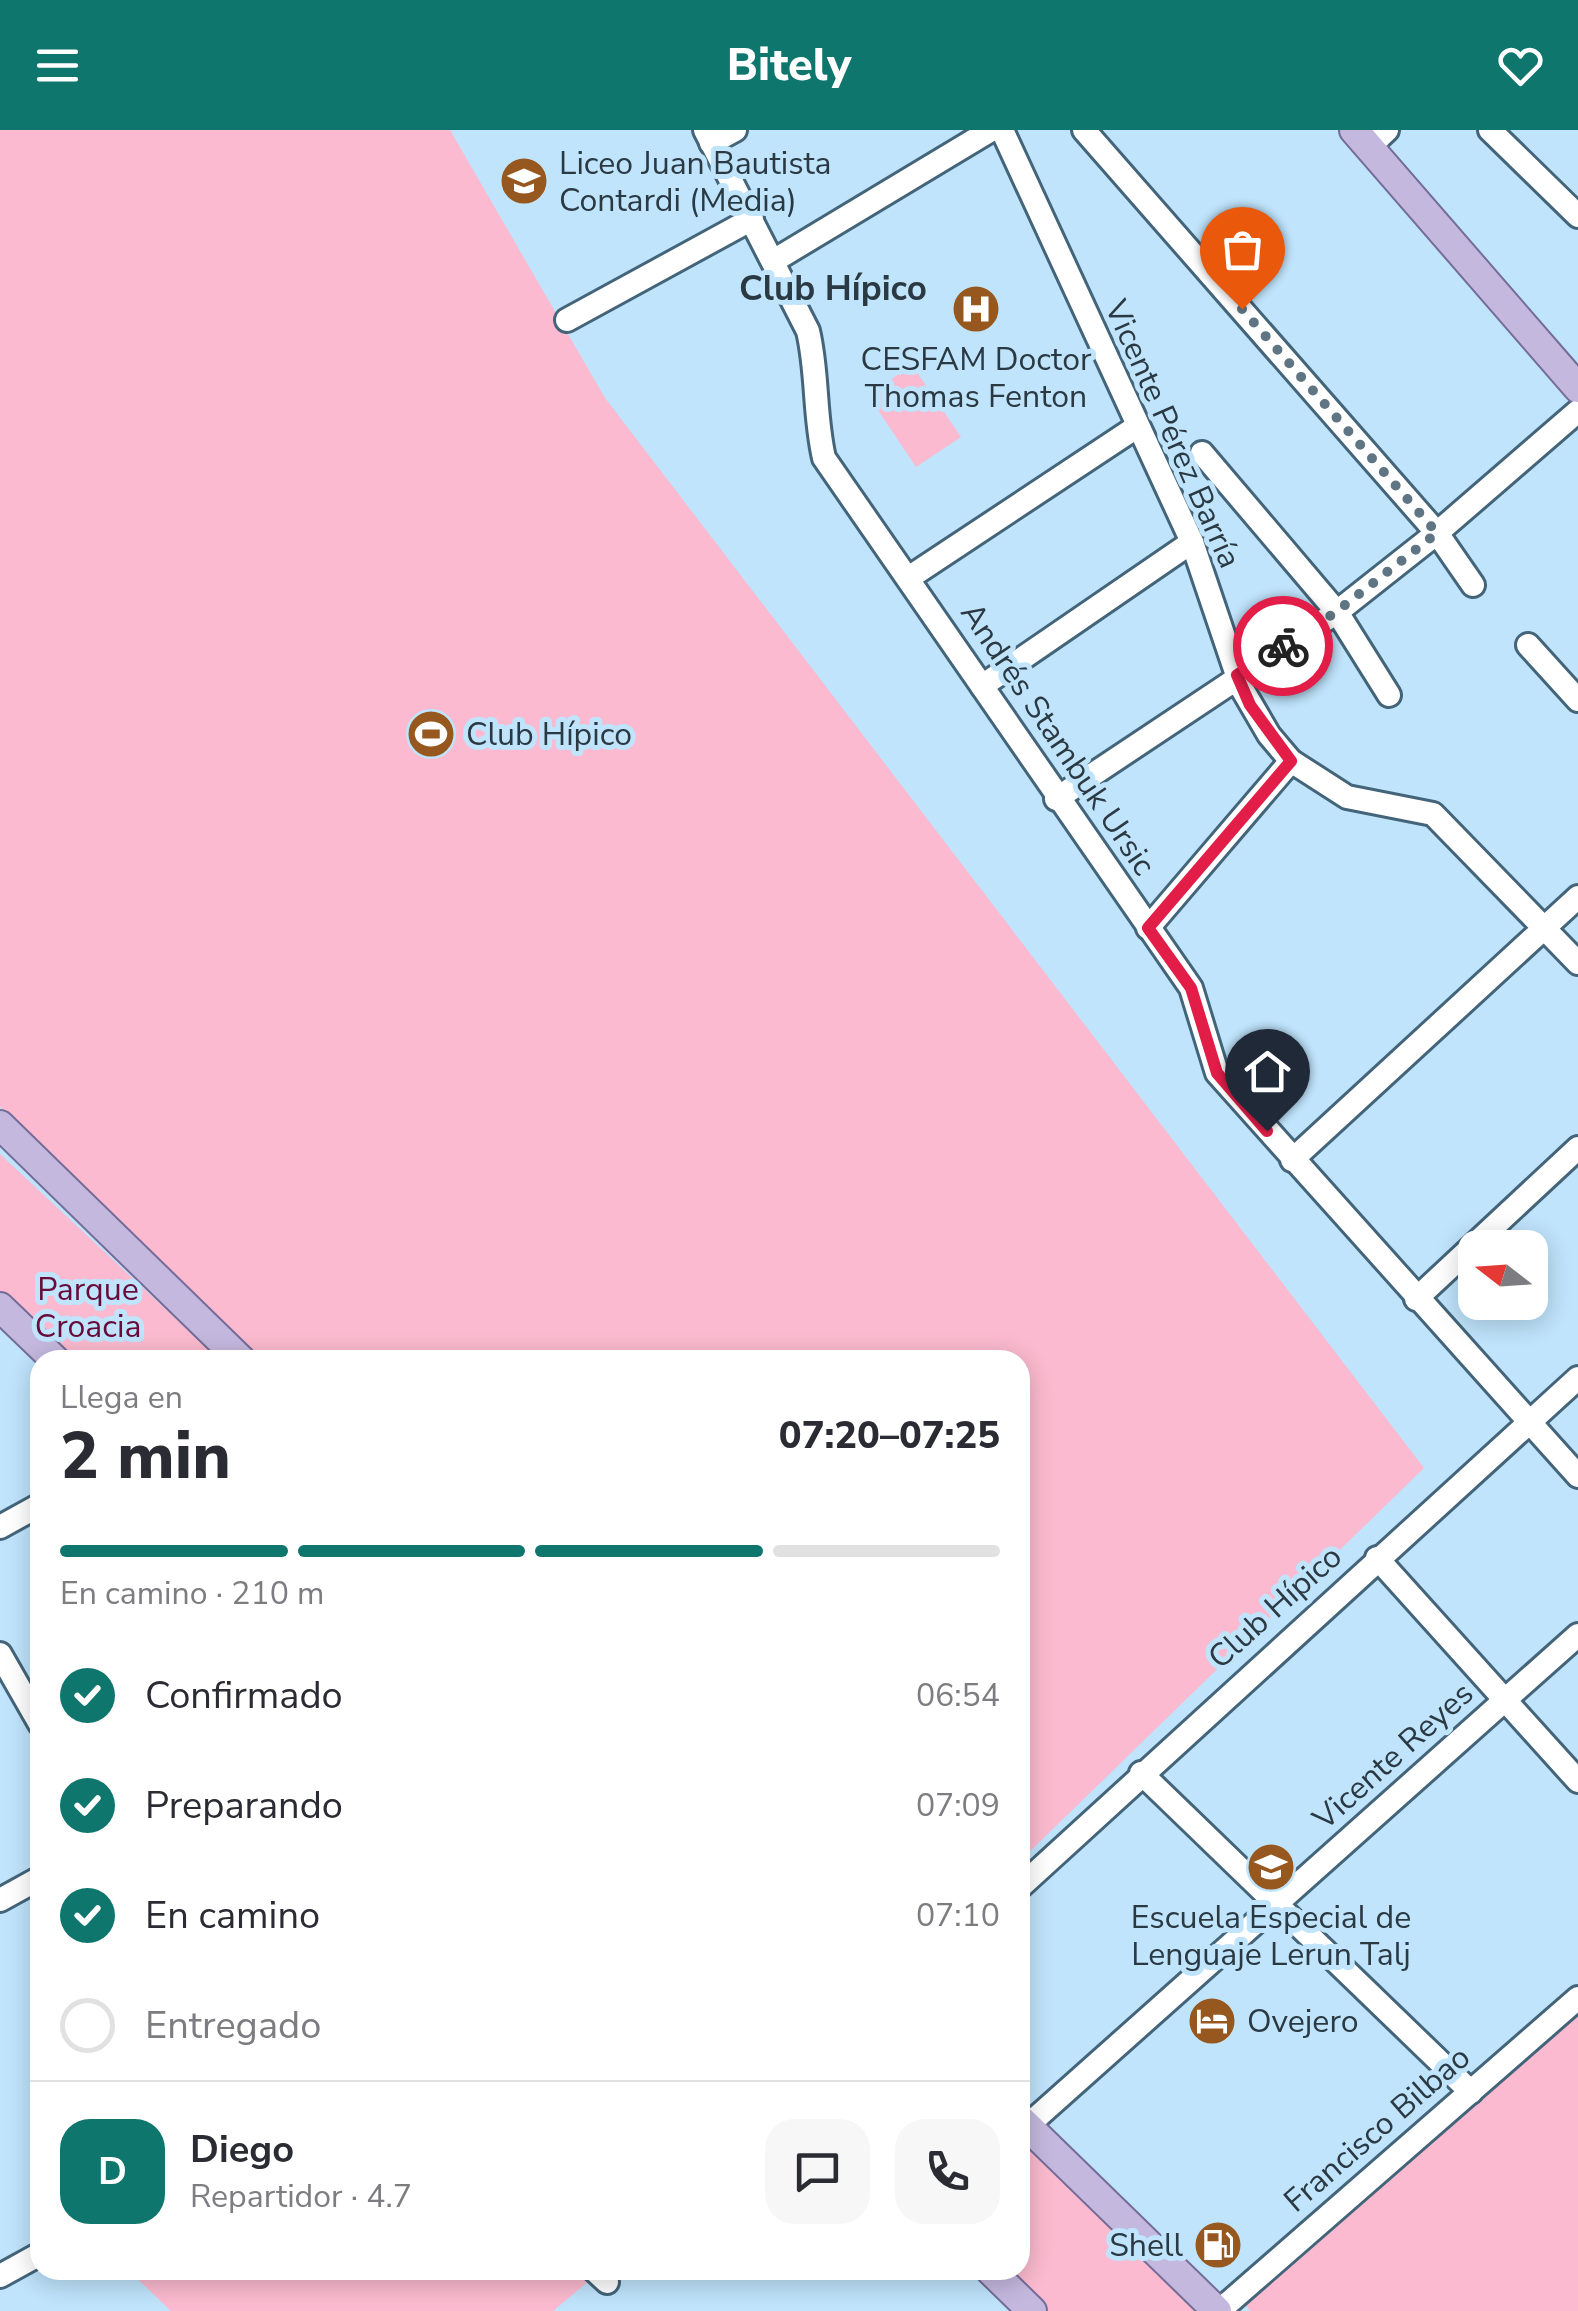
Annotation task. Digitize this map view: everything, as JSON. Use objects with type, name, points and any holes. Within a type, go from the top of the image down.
[{"type":"main road","points":[[1370,136],[1578,388]]},
{"type":"main road","points":[[0,1125],[231,1350]]},
{"type":"main road","points":[[0,1307],[45,1350]]},
{"type":"main road","points":[[1030,2129],[1218,2311]]},
{"type":"main road","points":[[1000,2280],[1032,2311]]},
{"type":"street","points":[[708,136],[735,130]]},
{"type":"street","points":[[775,260],[991,130]]},
{"type":"street","name":"Vicente Pérez Barría","points":[[1002,130],[1192,542],[1250,705],[1291,761]]},
{"type":"street","points":[[1084,130],[1437,533],[1473,585]]},
{"type":"street","points":[[1490,130],[1578,216]]},
{"type":"street","name":"Andrés Stambuk Ursic","points":[[708,136],[775,260],[811,342],[814,418],[824,458],[910,577],[1056,799],[1191,988],[1217,1073],[1578,1476]]},
{"type":"street","points":[[567,320],[752,219]]},
{"type":"street","points":[[1056,799],[1336,612],[1437,533],[1578,411]]},
{"type":"street","points":[[910,577],[1138,426]]},
{"type":"street","points":[[1202,453],[1336,612],[1388,696]]},
{"type":"street","points":[[982,686],[1192,542]]},
{"type":"street","points":[[1528,645],[1578,700]]},
{"type":"street","points":[[1148,928],[1291,761],[1347,797],[1433,814],[1578,963]]},
{"type":"street","points":[[1292,1160],[1578,898]]},
{"type":"street","points":[[1416,1299],[1578,1148]]},
{"type":"street","name":"Club Hípico","points":[[1030,1877],[1141,1772],[1578,1378]]},
{"type":"street","points":[[0,1527],[30,1510]]},
{"type":"street","points":[[1377,1558],[1578,1781]]},
{"type":"street","name":"Vicente Reyes","points":[[1030,2116],[1578,1634]]},
{"type":"street","points":[[0,1654],[30,1706]]},
{"type":"street","points":[[1141,1772],[1471,2092]]},
{"type":"street","points":[[0,1900],[30,1884]]},
{"type":"street","name":"Francisco Bilbao","points":[[1218,2311],[1578,1998]]},
{"type":"street","points":[[0,2276],[30,2260]]},
{"type":"green space","name":"Club Hípico","points":[[0,130],[450,130],[605,398],[1424,1468],[1030,1851],[1030,1350],[251,1350],[0,1107]]},
{"type":"green space","points":[[912,365],[961,437],[916,467],[868,395]]},
{"type":"green space","name":"Parque Croacia","points":[[0,1154],[209,1350],[58,1350],[0,1292]]},
{"type":"green space","points":[[1578,2007],[1578,2311],[1251,2311],[1243,2303]]},
{"type":"green space","points":[[1030,2148],[1198,2311],[1048,2311],[1016,2280],[1030,2280]]},
{"type":"green space","points":[[138,2280],[589,2281],[553,2311],[171,2311]]},
{"type":"way so far","points":[[1242,309],[1437,533],[1336,612],[1283,646]]},
{"type":"place","name":"Liceo Juan Bautista Contardi (Media)","points":[[524,181]]},
{"type":"place","name":"CESFAM Doctor Thomas Fenton","points":[[976,309]]},
{"type":"place","name":"Club Hípico","points":[[431,734]]},
{"type":"place","name":"Escuela Especial de Lenguaje Lerun Talj","points":[[1271,1867]]},
{"type":"place","name":"Ovejero","points":[[1212,2021]]},
{"type":"place","name":"Shell","points":[[1218,2245]]},
{"type":"district","name":"Club Hípico","points":[[833,288]]},
{"type":"route","points":[[1267,1131],[1217,1073],[1208,1055],[1206,1032],[1191,988],[1148,928],[1291,761],[1250,705],[1237,675],[1283,646]]}]
